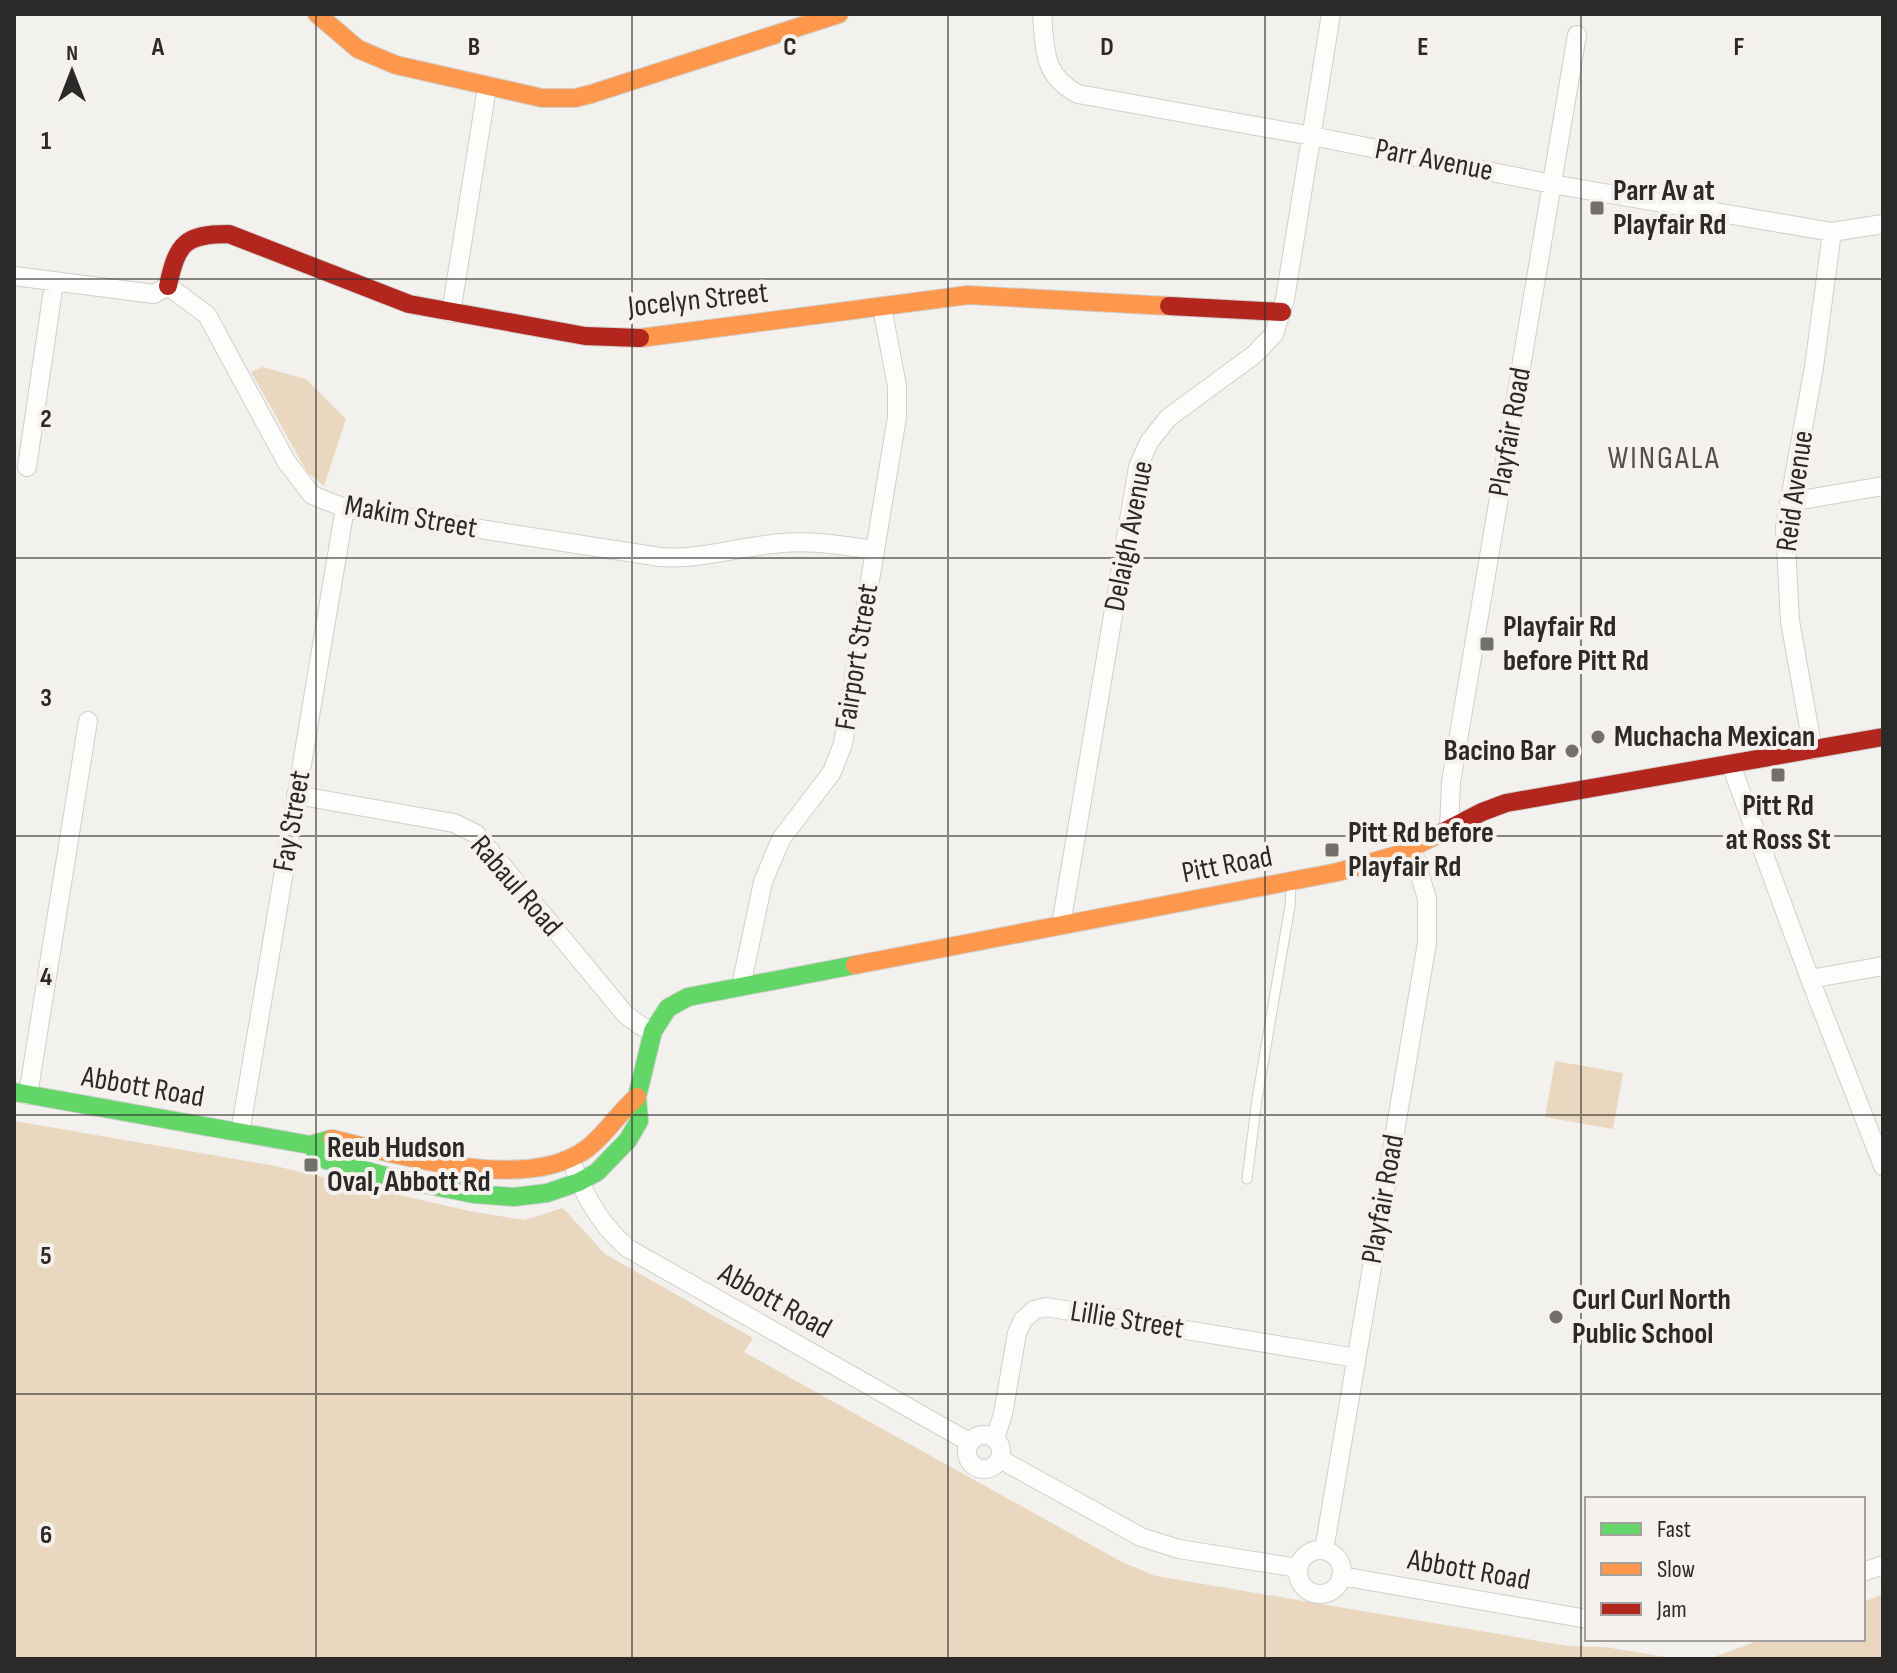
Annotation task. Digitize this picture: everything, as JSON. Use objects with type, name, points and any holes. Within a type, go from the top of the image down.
[{"type":"main road","points":[[322,15],[358,49],[376,58],[487,87],[542,98],[575,98],[839,14]]},
{"type":"main road","name":"Jocelyn Street","points":[[168,286],[173,259],[184,243],[201,233],[229,234],[409,304],[585,336],[644,338],[968,295],[1282,312]]},
{"type":"main road","name":"Pitt Road","points":[[579,1182],[597,1172],[628,1140],[639,1121],[637,1097],[653,1031],[662,1015],[676,1002],[688,997],[1371,864],[1449,830],[1478,811],[1506,803],[1883,737]]},
{"type":"main road","name":"Abbott Road","points":[[21,1094],[310,1145],[332,1139],[478,1169],[514,1171],[541,1168],[570,1158]]},
{"type":"main road","points":[[570,1158],[584,1150],[611,1124],[619,1111],[637,1097]]},
{"type":"main road","name":"Abbott Road","points":[[310,1145],[326,1160],[389,1177],[474,1194],[536,1195],[579,1182]]},
{"type":"street","name":"Parr Avenue","points":[[1042,14],[1050,66],[1056,79],[1078,94],[1552,184],[1832,232],[1883,224]]},
{"type":"street","name":"Delaigh Avenue","points":[[1061,925],[1138,467],[1149,442],[1168,418],[1255,354],[1274,334],[1282,312],[1331,14]]},
{"type":"street","name":"Playfair Road","points":[[1449,830],[1451,782],[1577,35]]},
{"type":"street","points":[[451,313],[487,87]]},
{"type":"street","name":"Reid Avenue","points":[[1813,750],[1790,621],[1785,547],[1789,502],[1814,367],[1832,232]]},
{"type":"street","points":[[14,276],[154,294],[168,286]]},
{"type":"street","points":[[27,467],[54,283]]},
{"type":"street","name":"Makim Street","points":[[168,286],[207,315],[286,461],[312,495],[345,508],[660,557],[689,559],[779,543],[805,542],[875,550]]},
{"type":"street","name":"Fairport Street","points":[[741,986],[763,882],[781,839],[832,772],[843,744],[897,417],[897,386],[882,307]]},
{"type":"street","points":[[1789,502],[1883,486]]},
{"type":"street","name":"Fay Street","points":[[240,1133],[345,508]]},
{"type":"street","points":[[21,1094],[88,721]]},
{"type":"street","points":[[1731,765],[1883,1166]]},
{"type":"street","name":"Rabaul Road","points":[[296,795],[454,823],[476,834],[625,1014],[653,1031]]},
{"type":"street","name":"Playfair Road","points":[[1324,1550],[1427,943],[1427,899],[1412,848]]},
{"type":"street","points":[[1810,979],[1883,966]]},
{"type":"street","name":"Abbott Road","points":[[570,1158],[598,1217],[629,1249],[969,1442],[967,1453],[975,1467],[986,1469],[1000,1459],[1141,1537],[1179,1549],[1298,1568]]},
{"type":"street","name":"Lillie Street","points":[[995,1438],[1003,1414],[1017,1333],[1023,1320],[1034,1310],[1046,1307],[1356,1358]]},
{"type":"street","points":[[969,1442],[978,1436],[995,1438],[1001,1448],[1000,1459]]},
{"type":"street","points":[[1324,1550],[1336,1557],[1342,1569],[1339,1582],[1329,1591],[1316,1593],[1309,1591],[1300,1581],[1298,1568],[1305,1556],[1324,1550]]},
{"type":"street","name":"Abbott Road","points":[[1341,1576],[1585,1619]]},
{"type":"lane","points":[[1247,1179],[1257,1099],[1290,906],[1291,881]]},
{"type":"shaded area","points":[[262,367],[306,379],[346,419],[324,486],[307,472],[251,372]]},
{"type":"shaded area","points":[[1555,1061],[1623,1073],[1613,1129],[1545,1117]]},
{"type":"shaded area","points":[[14,1121],[271,1165],[469,1211],[524,1220],[563,1208],[605,1254],[753,1338],[744,1352],[1122,1562],[1156,1576],[1568,1646],[1605,1647],[1666,1657],[1714,1657],[1758,1641],[1865,1641],[1865,1601],[1883,1594],[1883,1659],[14,1659]]},
{"type":"traffic: fast","points":[[310,1145],[326,1160],[389,1177],[474,1194],[514,1197],[547,1193],[597,1172],[628,1140],[639,1121],[637,1097],[653,1031],[668,1008],[688,997],[855,965]]},
{"type":"traffic: fast","points":[[14,1092],[310,1145],[332,1139]]},
{"type":"traffic: slow","points":[[317,14],[358,49],[396,65],[542,98],[575,98],[591,94],[839,14]]},
{"type":"traffic: slow","points":[[640,338],[968,295],[1169,306]]},
{"type":"traffic: slow","points":[[855,965],[1338,872],[1397,855],[1443,832]]},
{"type":"traffic: slow","points":[[332,1139],[462,1167],[529,1169],[559,1163],[585,1150],[637,1097]]},
{"type":"traffic: jam","points":[[168,286],[175,260],[185,244],[202,236],[229,234],[409,304],[585,336],[640,338]]},
{"type":"traffic: jam","points":[[1169,306],[1282,312]]},
{"type":"traffic: jam","points":[[1443,832],[1506,803],[1883,737]]},
{"type":"place","name":"Parr Av at Playfair Rd","points":[[1597,208]]},
{"type":"place","name":"Playfair Rd before Pitt Rd","points":[[1487,644]]},
{"type":"place","name":"Muchacha Mexican","points":[[1598,737]]},
{"type":"place","name":"Bacino Bar","points":[[1572,751]]},
{"type":"place","name":"Pitt Rd at Ross St","points":[[1778,775]]},
{"type":"place","name":"Pitt Rd before Playfair Rd","points":[[1332,850]]},
{"type":"place","name":"Reub Hudson Oval, Abbott Rd","points":[[311,1165]]},
{"type":"place","name":"Curl Curl North Public School","points":[[1556,1317]]},
{"type":"district","name":"WINGALA","points":[[1664,458]]}]
